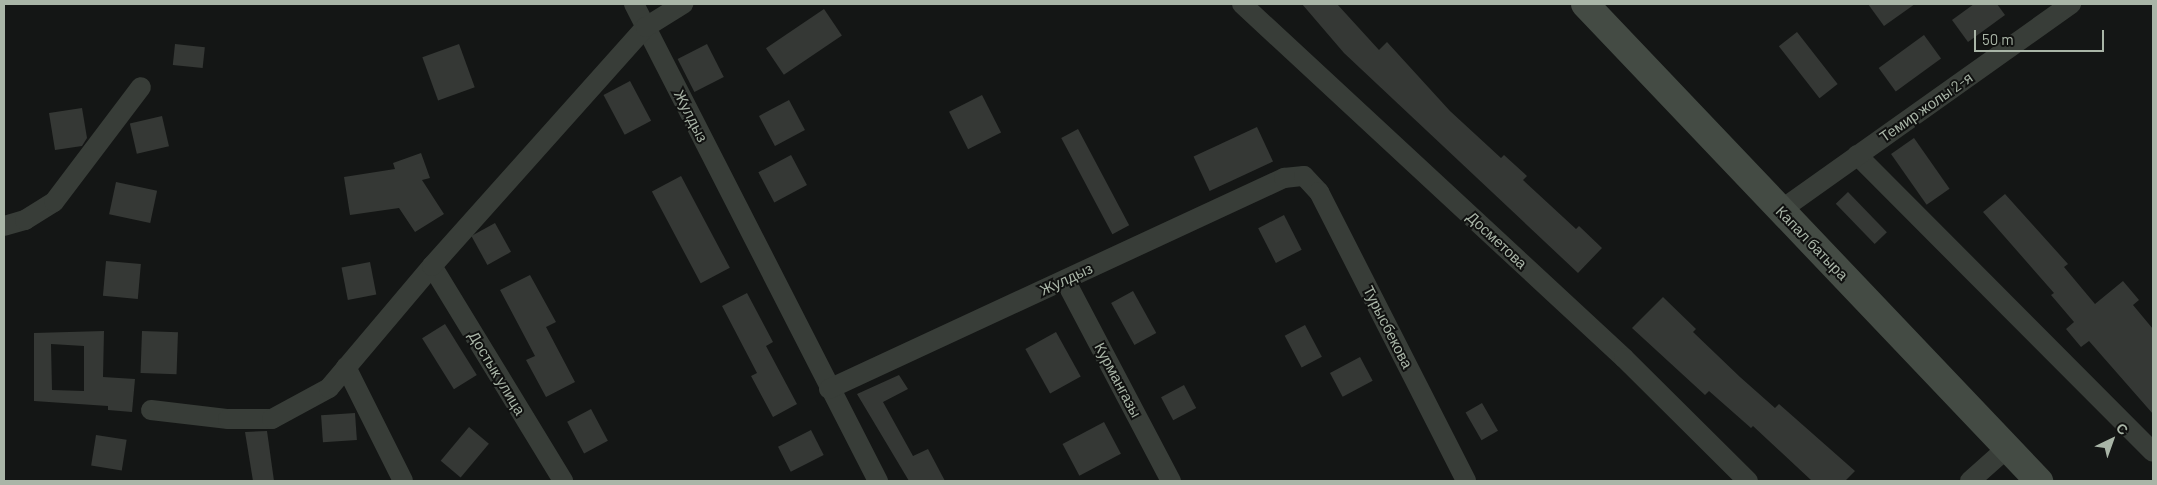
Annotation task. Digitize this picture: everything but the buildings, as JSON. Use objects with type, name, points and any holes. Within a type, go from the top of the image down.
[{"type":"main road","name":"Капал батыра","points":[[1585,4],[2039,481]]},
{"type":"street","name":"Жулдыз","points":[[634,4],[878,481]]},
{"type":"street","points":[[151,410],[228,419],[272,418],[328,388],[432,266],[646,28],[683,4]]},
{"type":"street","name":"Досметова","points":[[1242,4],[1624,358],[1748,481]]},
{"type":"street","name":"Темир жолы 2-я","points":[[1781,210],[2070,4]]},
{"type":"street","points":[[4,226],[25,220],[54,202],[141,88]]},
{"type":"street","points":[[1858,155],[2153,452]]},
{"type":"street","name":"Жулдыз","points":[[829,388],[1284,178],[1304,176]]},
{"type":"street","name":"Турысбекова","points":[[1304,176],[1318,192],[1466,481]]},
{"type":"street","name":"Достык улица","points":[[432,266],[563,481]]},
{"type":"street","name":"Курмангазы","points":[[1064,280],[1171,481]]},
{"type":"street","points":[[346,367],[403,481]]},
{"type":"street","points":[[1970,481],[2008,448]]}]
